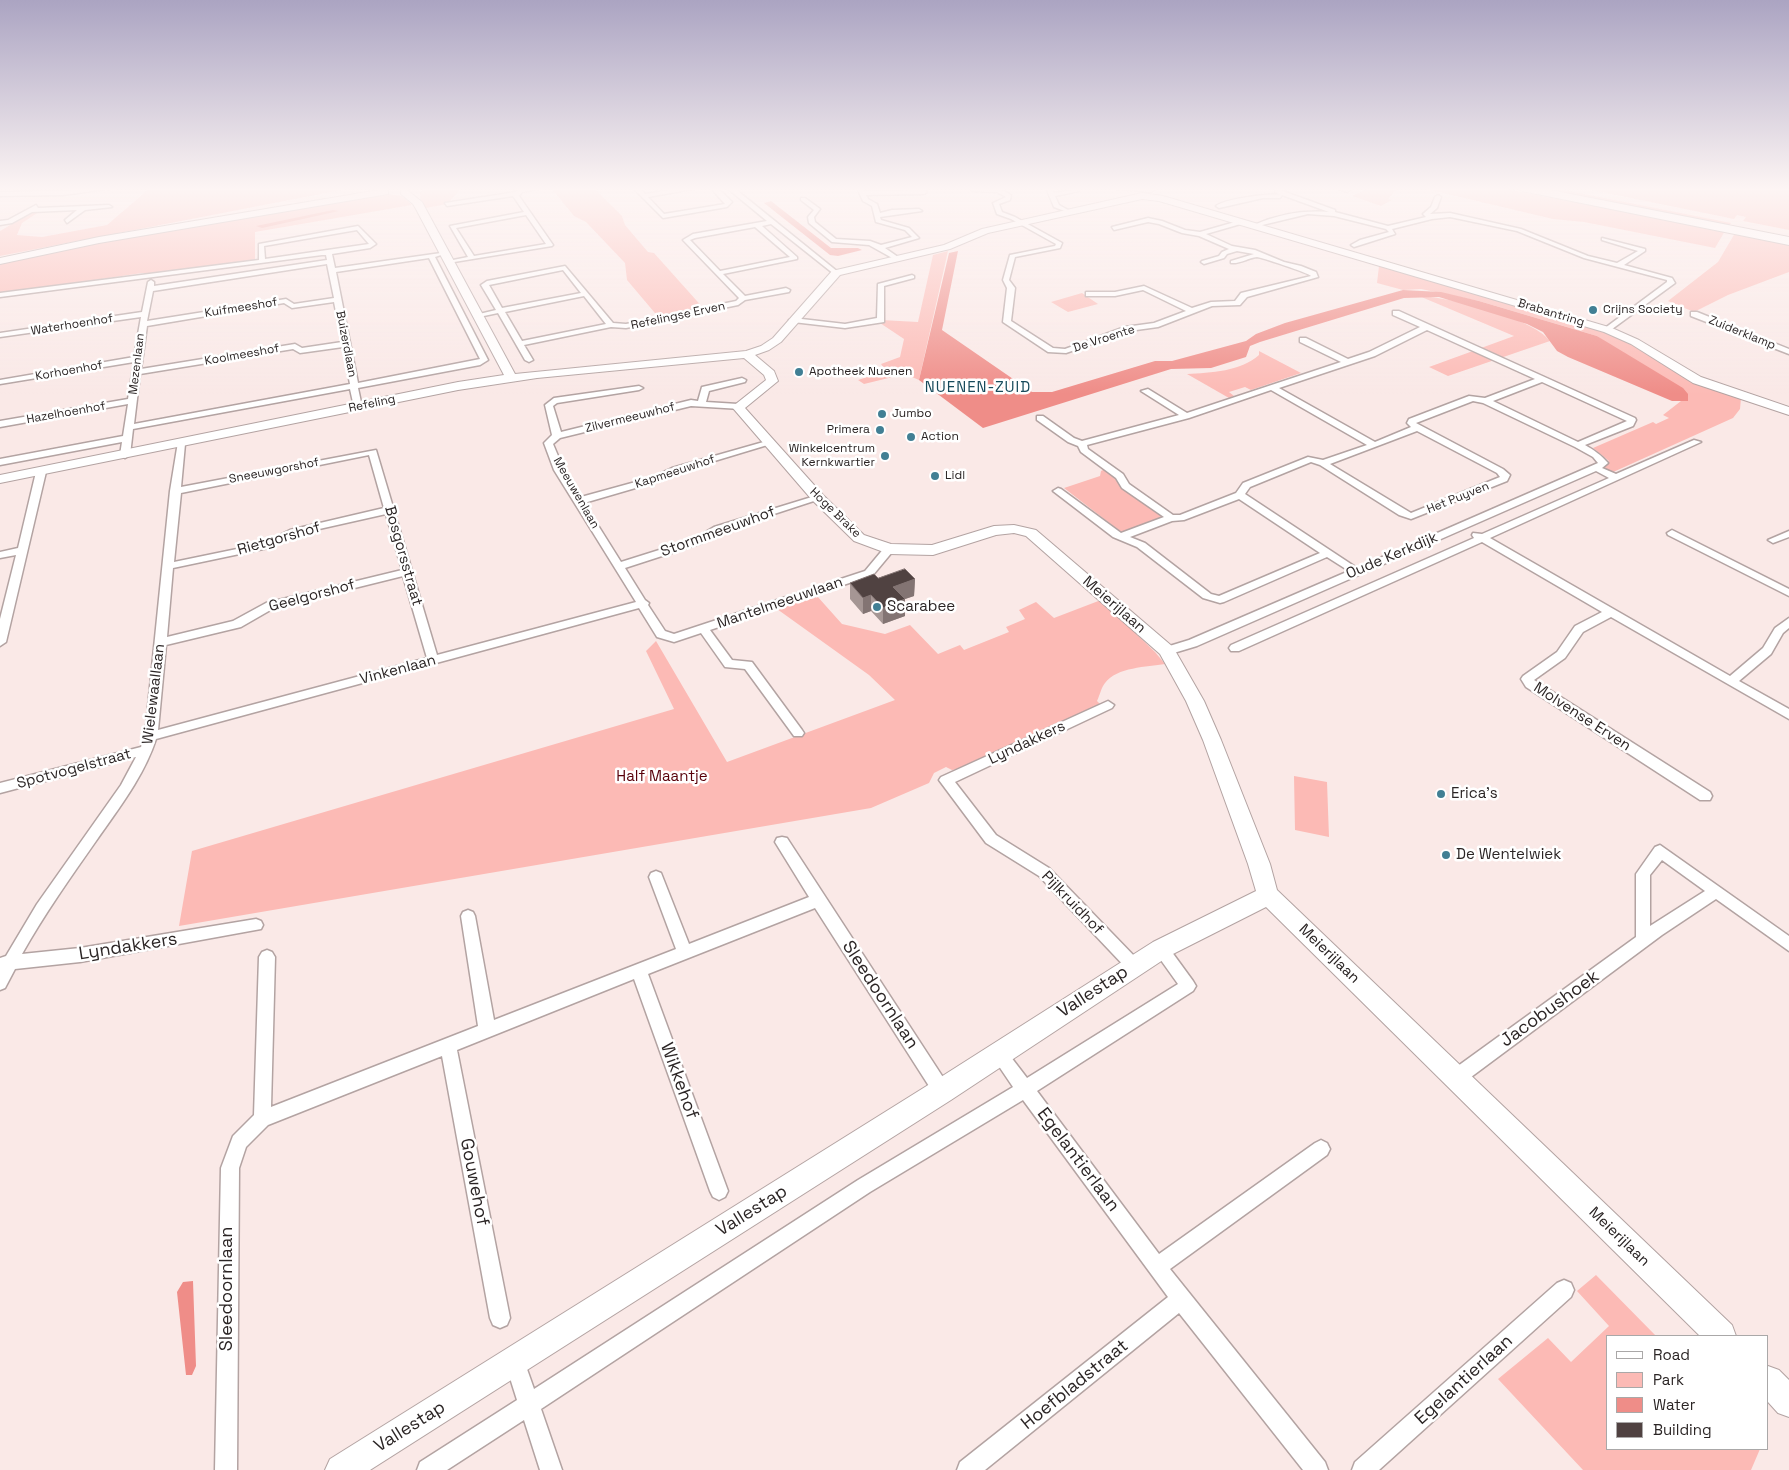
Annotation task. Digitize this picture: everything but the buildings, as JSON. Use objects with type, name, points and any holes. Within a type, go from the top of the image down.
[{"type":"street","points":[[0,259],[13,257]]},
{"type":"street","points":[[262,257],[262,262]]},
{"type":"street","points":[[0,295],[140,275],[158,276],[297,257]]},
{"type":"street","name":"Buizerdlaan","points":[[329,257],[358,407]]},
{"type":"street","points":[[333,270],[421,257]]},
{"type":"street","name":"Refeling","points":[[129,427],[480,363],[484,360],[432,257]]},
{"type":"street","points":[[445,257],[480,257]]},
{"type":"street","points":[[448,257],[511,377]]},
{"type":"street","name":"Refelingse Erven","points":[[702,257],[743,298]]},
{"type":"street","points":[[718,273],[795,258],[793,257]]},
{"type":"street","points":[[747,354],[765,348],[777,340],[836,273],[815,257]]},
{"type":"street","name":"Brabantring","points":[[836,273],[902,257]]},
{"type":"street","name":"De Vroente","points":[[1012,257],[1006,280],[1011,288],[1007,322],[1051,350],[1066,351],[1119,332],[1163,323],[1211,304],[1237,303],[1244,295],[1315,277],[1314,273],[1282,264],[1267,257]]},
{"type":"street","points":[[1204,262],[1222,257]]},
{"type":"street","points":[[1233,262],[1253,257]]},
{"type":"street","name":"Brabantring","points":[[1360,257],[1608,330],[1635,342],[1697,380],[1748,396]]},
{"type":"street","points":[[1585,257],[1670,279],[1671,283],[1608,330]]},
{"type":"street","points":[[1619,265],[1632,257]]},
{"type":"street","points":[[149,289],[331,261]]},
{"type":"street","name":"Refelingse Erven","points":[[529,360],[499,312],[485,285],[489,282],[565,268],[611,325]]},
{"type":"street","name":"Mezenlaan","points":[[125,455],[144,314],[149,289],[152,281],[158,276]]},
{"type":"street","points":[[793,320],[845,326],[881,320],[880,286],[912,277]]},
{"type":"street","points":[[1089,294],[1115,294],[1144,288],[1192,311]]},
{"type":"street","name":"Refelingse Erven","points":[[519,344],[611,325],[626,326],[738,303],[743,298],[786,290]]},
{"type":"street","points":[[479,315],[586,294]]},
{"type":"street","name":"Kuifmeeshof","points":[[143,324],[286,301],[292,306],[338,299]]},
{"type":"street","name":"Waterhoenhof","points":[[0,335],[144,314]]},
{"type":"street","points":[[1396,314],[1632,420],[1630,424],[1578,445]]},
{"type":"street","name":"Zuiderklamp","points":[[1694,314],[1789,352]]},
{"type":"street","points":[[1040,418],[1071,440],[1082,444],[1186,416],[1389,348],[1426,327]]},
{"type":"street","points":[[1303,340],[1347,362]]},
{"type":"street","name":"Koolmeeshof","points":[[136,372],[296,346],[300,351],[346,344]]},
{"type":"street","points":[[738,407],[772,380],[770,374],[747,354]]},
{"type":"street","name":"Refeling","points":[[0,479],[511,377],[747,354]]},
{"type":"street","name":"Korhoenhof","points":[[0,382],[138,359]]},
{"type":"street","points":[[702,403],[705,390],[742,380]]},
{"type":"street","points":[[1486,401],[1541,380]]},
{"type":"street","points":[[1271,387],[1374,445]]},
{"type":"street","name":"Meeuwenlaan","points":[[639,388],[554,401],[549,405],[557,436],[548,442],[559,470],[662,634]]},
{"type":"street","points":[[1145,391],[1186,416]]},
{"type":"street","points":[[1748,396],[1789,409]]},
{"type":"street","points":[[1417,428],[1411,423],[1412,421],[1472,398],[1486,401],[1596,455],[1603,463],[1596,468],[1616,478]]},
{"type":"street","name":"Hazelhoenhof","points":[[0,424],[133,401]]},
{"type":"street","name":"Zilvermeeuwhof","points":[[557,436],[691,403],[738,407]]},
{"type":"street","name":"Hoge Brake","points":[[738,407],[818,498],[859,538],[889,549],[933,550],[994,531],[1014,529]]},
{"type":"street","name":"Het Puyven","points":[[1123,536],[1171,518],[1180,518],[1240,495],[1246,485],[1311,459],[1323,464],[1402,513],[1411,516],[1504,479],[1505,475],[1417,428],[1323,464]]},
{"type":"street","points":[[0,462],[128,438]]},
{"type":"street","name":"Oude Kerkdijk","points":[[1235,648],[1320,608],[1697,442]]},
{"type":"street","name":"Wielewaallaan","points":[[0,983],[5,964],[76,858],[135,775],[147,750],[151,736],[181,444]]},
{"type":"street","name":"Kapmeeuwhof","points":[[579,501],[653,480],[675,470],[770,444]]},
{"type":"street","points":[[1082,444],[1084,450],[1120,476],[1125,486],[1171,518]]},
{"type":"street","name":"Sneeuwgorshof","points":[[175,491],[373,452]]},
{"type":"street","name":"Bosgorsstraat","points":[[373,452],[433,660]]},
{"type":"street","name":"Oude Kerkdijk","points":[[1166,651],[1193,642],[1596,468]]},
{"type":"street","points":[[0,642],[41,472]]},
{"type":"street","points":[[1058,491],[1117,535],[1141,545],[1207,596],[1220,600],[1328,553]]},
{"type":"street","points":[[1240,495],[1355,571]]},
{"type":"street","name":"Stormmeeuwhof","points":[[619,566],[698,541],[718,529],[818,498]]},
{"type":"street","name":"Rietgorshof","points":[[168,566],[264,546],[294,532],[390,510]]},
{"type":"street","points":[[1462,526],[1789,715]]},
{"type":"street","name":"Meierijlaan","points":[[1014,529],[1031,533],[1166,651],[1195,701],[1212,740],[1259,864],[1268,895],[1720,1335]]},
{"type":"street","points":[[1672,533],[1789,593]]},
{"type":"street","points":[[1773,540],[1789,534]]},
{"type":"street","name":"Mantelmeeuwlaan","points":[[662,634],[674,638],[869,573],[889,549]]},
{"type":"street","points":[[0,555],[23,550]]},
{"type":"street","name":"Geelgorshof","points":[[161,642],[237,624],[270,605],[407,572]]},
{"type":"street","points":[[1300,595],[1320,608]]},
{"type":"street","name":"Vinkenlaan","points":[[151,736],[644,603]]},
{"type":"street","name":"Molvense Erven","points":[[1611,612],[1579,630],[1561,655],[1527,679],[1530,684],[1705,796]]},
{"type":"street","points":[[1731,681],[1768,651],[1779,631],[1789,622]]},
{"type":"street","points":[[704,629],[729,664],[748,665],[798,733]]},
{"type":"street","name":"Lyndakkers","points":[[946,780],[1108,705]]},
{"type":"street","name":"Spotvogelstraat","points":[[0,788],[147,750]]},
{"type":"street","name":"Pijlkruidhof","points":[[946,780],[991,838],[1044,872],[1134,966]]},
{"type":"street","name":"Sleedoornlaan","points":[[782,842],[942,1091]]},
{"type":"street","points":[[1643,941],[1643,874],[1660,851],[1789,944]]},
{"type":"street","points":[[656,877],[685,953]]},
{"type":"street","name":"Jacobushoek","points":[[1457,1077],[1643,941],[1715,892]]},
{"type":"street","name":"Vallestap","points":[[341,1470],[942,1091],[1161,949],[1268,895]]},
{"type":"street","name":"Sleedoornlaan","points":[[226,1470],[230,1168],[239,1142],[262,1119],[818,900]]},
{"type":"street","points":[[468,916],[487,1030]]},
{"type":"street","name":"Lyndakkers","points":[[5,964],[80,955],[256,926]]},
{"type":"street","points":[[428,1470],[864,1186],[1025,1089],[1188,986],[1161,949]]},
{"type":"street","points":[[262,1119],[267,957]]},
{"type":"street","name":"Wikkehof","points":[[639,971],[719,1191]]},
{"type":"street","name":"Gouwehof","points":[[448,1045],[500,1318]]},
{"type":"street","name":"Egelantierlaan","points":[[998,1053],[1181,1299],[1317,1470]]},
{"type":"street","points":[[1157,1267],[1321,1149]]},
{"type":"street","name":"Egelantierlaan","points":[[1363,1470],[1564,1290]]},
{"type":"street","name":"Hoefbladstraat","points":[[968,1470],[1181,1299]]},
{"type":"street","points":[[515,1362],[551,1470]]},
{"type":"street","points":[[1769,1383],[1789,1402]]},
{"type":"green space","points":[[34,257],[255,257],[255,262],[169,273],[142,273],[0,294],[0,264]]},
{"type":"green space","points":[[619,257],[657,257],[705,310],[660,319],[627,280],[625,263]]},
{"type":"green space","points":[[933,257],[947,257],[919,380],[905,374],[864,384],[858,380],[886,371],[881,364],[900,357],[904,339],[880,323],[881,320],[918,322]]},
{"type":"green space","points":[[1721,257],[1789,257],[1789,272],[1728,295],[1694,312],[1668,301],[1718,262]]},
{"type":"green space","points":[[1379,266],[1595,328],[1620,338],[1741,398],[1740,409],[1733,418],[1611,473],[1599,467],[1609,461],[1593,448],[1653,422],[1656,424],[1669,418],[1663,415],[1681,401],[1688,400],[1597,336],[1479,301],[1421,289],[1403,290],[1377,283]]},
{"type":"green space","points":[[1082,293],[1098,304],[1068,312],[1051,302]]},
{"type":"green space","points":[[1419,296],[1469,304],[1508,316],[1540,332],[1550,341],[1448,376],[1429,367],[1514,336]]},
{"type":"green space","points":[[1259,351],[1301,373],[1251,390],[1245,387],[1229,392],[1234,396],[1229,398],[1187,374],[1235,368],[1252,360],[1259,355]]},
{"type":"green space","points":[[1105,469],[1117,477],[1119,485],[1162,518],[1121,532],[1064,488],[1100,476],[1101,471]]},
{"type":"green space","name":"Half Maantje","points":[[817,596],[842,624],[885,634],[910,625],[938,654],[960,645],[964,650],[1009,632],[1006,627],[1025,619],[1019,610],[1036,602],[1054,618],[1101,600],[1165,664],[1133,669],[1117,674],[1110,678],[1102,687],[1097,701],[1101,705],[958,769],[952,770],[946,767],[934,773],[929,783],[871,808],[179,926],[192,851],[674,709],[646,651],[656,641],[727,762],[895,700],[869,675],[777,609]]},
{"type":"green space","points":[[1294,776],[1327,782],[1329,837],[1295,830]]},
{"type":"green space","points":[[1596,1275],[1655,1335],[1606,1335],[1606,1450],[1760,1450],[1751,1470],[1583,1470],[1498,1379],[1548,1338],[1571,1362],[1609,1326],[1577,1291]]},
{"type":"water","points":[[948,257],[957,257],[942,330],[1032,392],[1052,392],[1155,361],[1172,361],[1246,341],[1256,334],[1285,323],[1403,290],[1441,292],[1479,301],[1597,336],[1683,388],[1688,394],[1688,401],[1672,401],[1568,357],[1557,351],[1543,332],[1527,324],[1439,297],[1404,298],[1260,342],[1250,346],[1246,357],[1211,368],[1171,369],[983,428],[919,380]]},
{"type":"water","points":[[193,1281],[196,1366],[192,1375],[186,1375],[177,1292],[183,1282]]},
{"type":"place","name":"Crijns Society","points":[[1593,310]]},
{"type":"place","name":"Apotheek Nuenen","points":[[799,372]]},
{"type":"place","name":"Jumbo","points":[[882,414]]},
{"type":"place","name":"Primera","points":[[880,430]]},
{"type":"place","name":"Action","points":[[911,437]]},
{"type":"place","name":"Winkelcentrum Kernkwartier","points":[[885,456]]},
{"type":"place","name":"Lidl","points":[[935,476]]},
{"type":"place","name":"Scarabee","points":[[877,607]]},
{"type":"place","name":"Erica's","points":[[1441,794]]},
{"type":"place","name":"De Wentelwiek","points":[[1446,855]]},
{"type":"district","name":"NUENEN-ZUID","points":[[978,388]]}]
